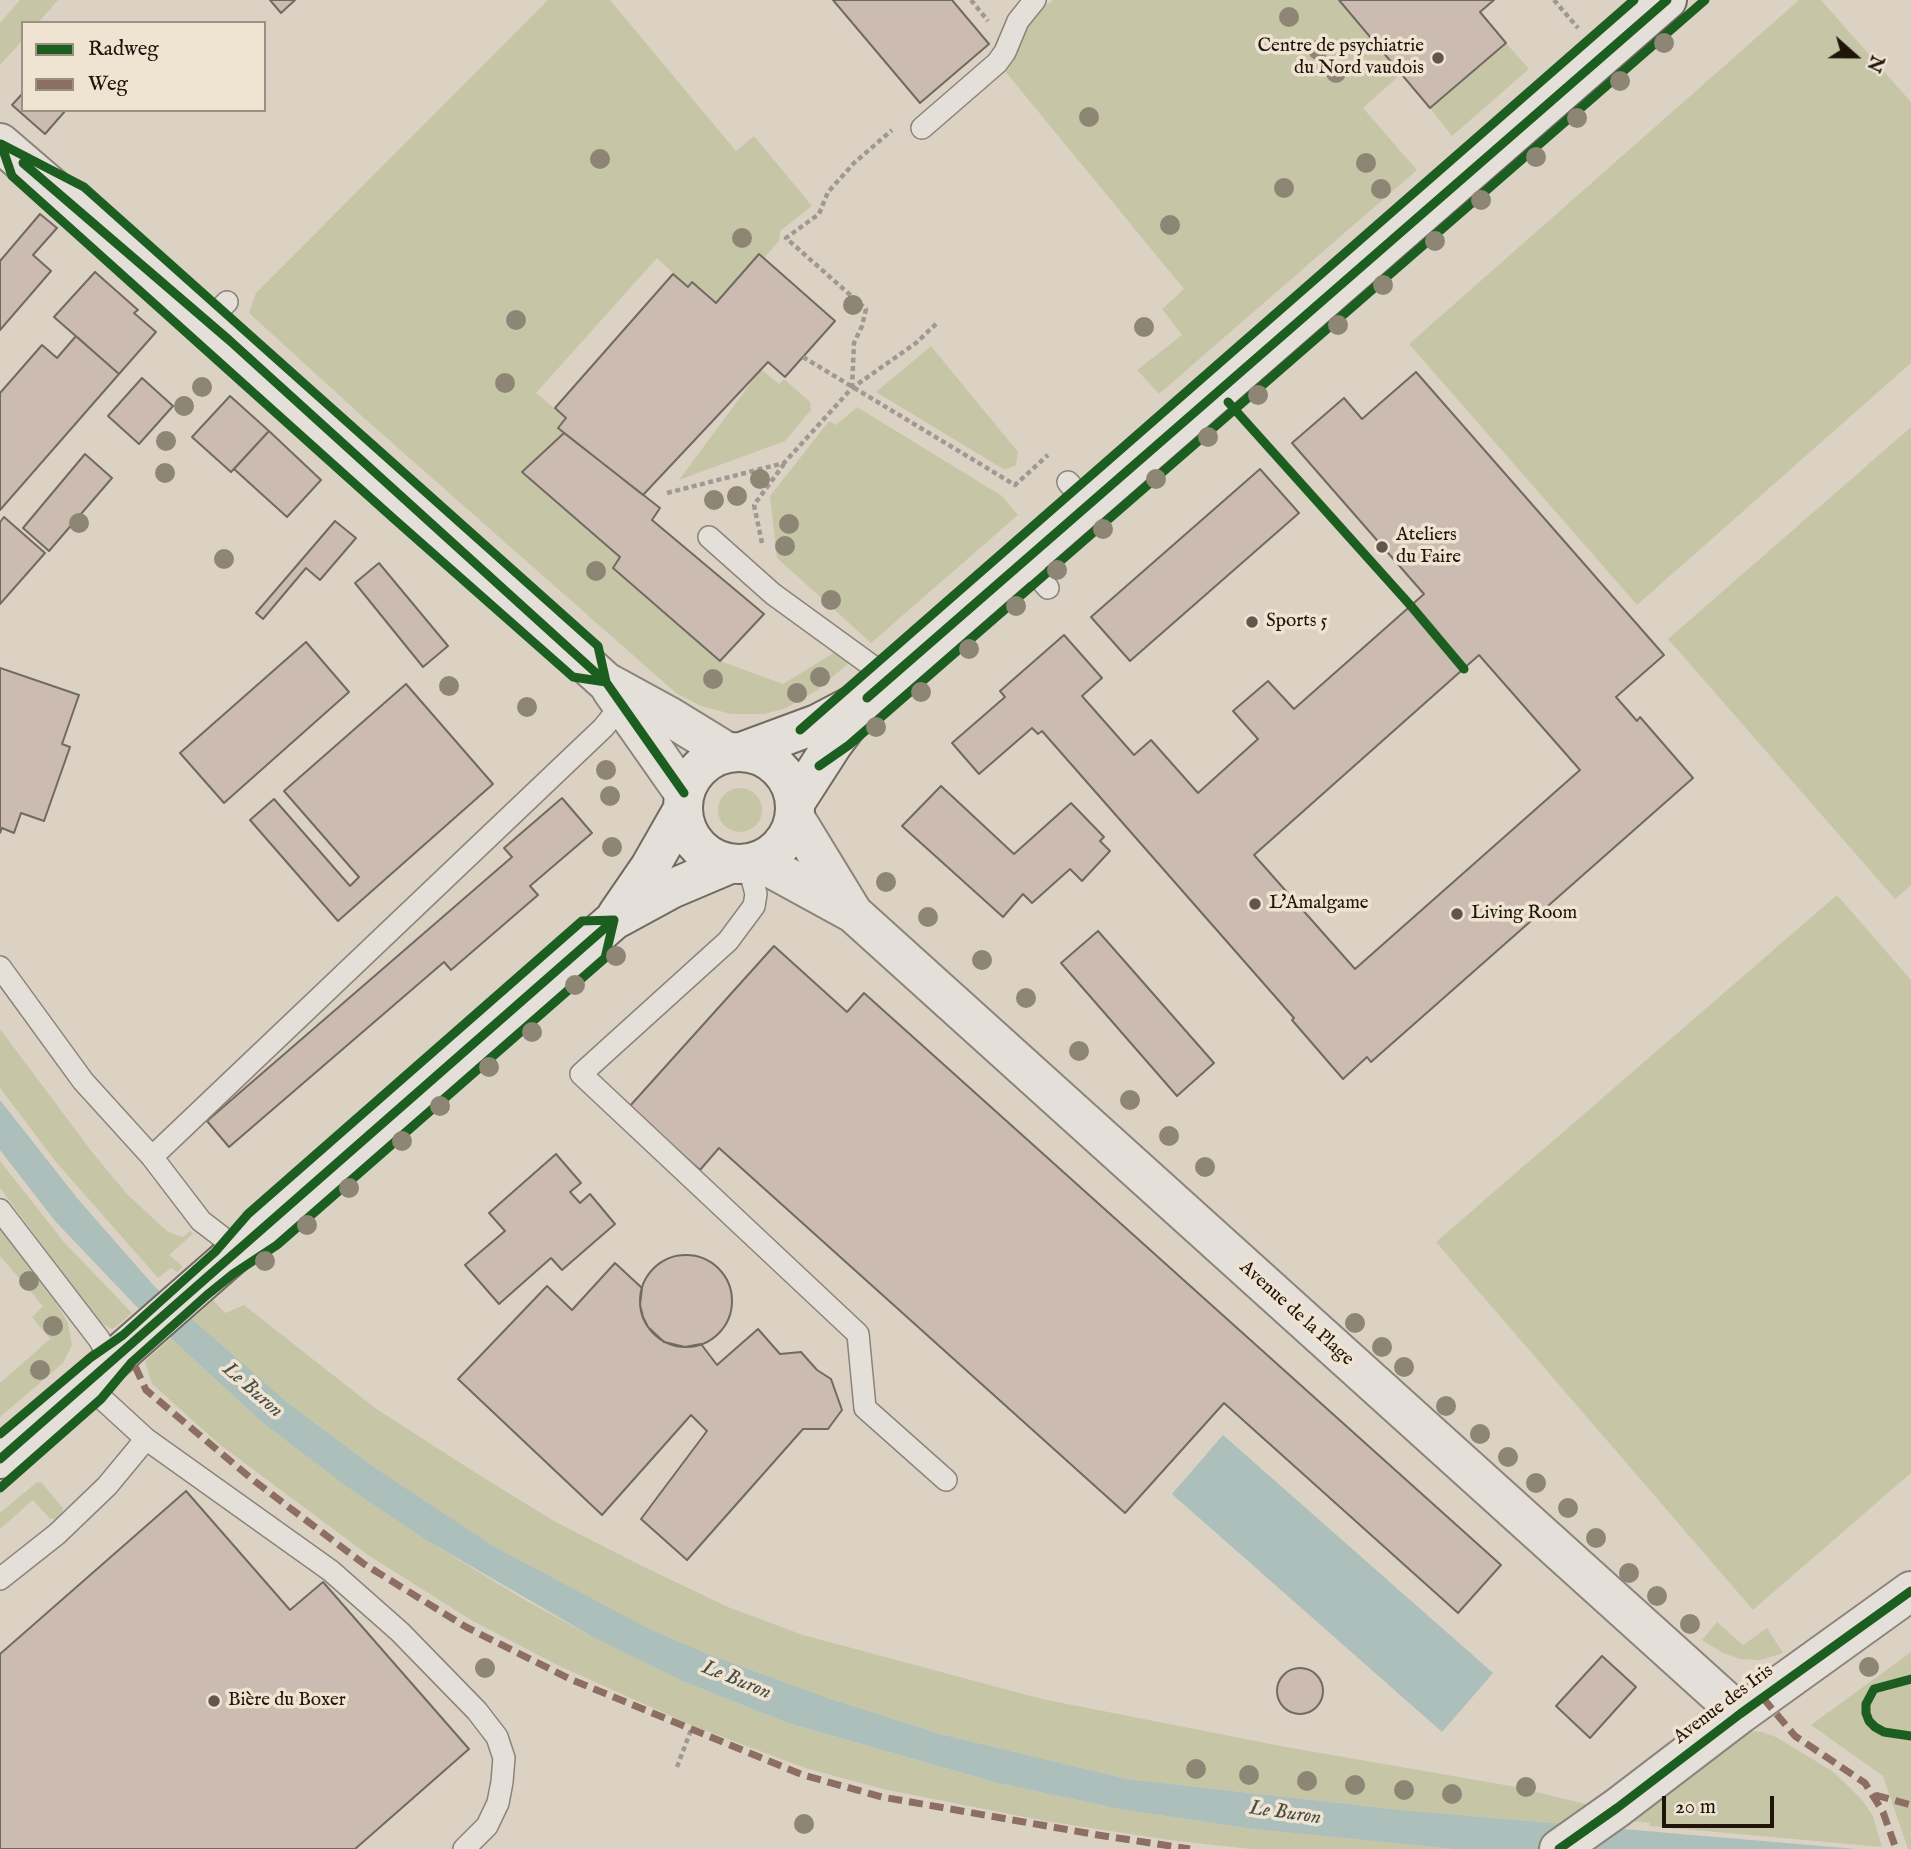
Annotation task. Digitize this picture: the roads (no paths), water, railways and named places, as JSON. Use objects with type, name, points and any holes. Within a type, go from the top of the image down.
[{"type":"street","points":[[614,920],[650,867],[699,768],[710,759],[817,723],[879,688],[1036,575],[1078,494],[1667,0]]},
{"type":"street","points":[[0,143],[217,312],[614,693],[683,802],[686,828],[702,851],[714,859],[745,863]]},
{"type":"street","points":[[0,1459],[614,920],[671,889],[745,863],[781,846],[790,832],[795,810],[833,744],[879,688]]},
{"type":"street","points":[[614,693],[735,752],[761,755],[774,763],[785,774],[792,788],[795,810]]},
{"type":"street","name":"Avenue de la Plage","points":[[795,810],[853,913]]},
{"type":"street","name":"Avenue de la Plage","points":[[745,863],[853,913],[1740,1714]]},
{"type":"street","name":"Avenue des Iris","points":[[1559,1849],[1911,1591]]},
{"type":"lane","points":[[922,128],[997,63],[1006,52],[1018,21],[1035,0]]},
{"type":"lane","points":[[709,537],[879,688]]},
{"type":"lane","points":[[152,1157],[603,728],[614,693]]},
{"type":"lane","points":[[745,863],[755,894],[754,906],[728,941],[581,1074],[858,1334],[865,1408],[946,1480]]},
{"type":"lane","points":[[0,967],[83,1081],[152,1157],[201,1221],[239,1250]]},
{"type":"lane","points":[[0,1210],[99,1339],[146,1439],[331,1570],[400,1632],[477,1711],[497,1737],[504,1758],[498,1803],[487,1826],[464,1849]]},
{"type":"lane","points":[[0,1579],[77,1515],[107,1486],[146,1439]]},
{"type":"water","name":"Le Buron","points":[[0,1100],[77,1198],[155,1287],[288,1403],[371,1465],[495,1547],[648,1628],[710,1655],[828,1698],[940,1734],[1127,1779],[1401,1810],[1856,1849],[1454,1849],[1253,1829],[1120,1809],[998,1783],[785,1722],[682,1681],[593,1637],[426,1540],[347,1487],[264,1424],[136,1306],[55,1221],[0,1150]]},
{"type":"water","points":[[1223,1435],[1493,1673],[1442,1732],[1172,1494]]},
{"type":"place","name":"Centre de psychiatrie du Nord vaudois","points":[[1438,58]]},
{"type":"place","name":"Ateliers du Faire","points":[[1382,547]]},
{"type":"place","name":"Sports 5","points":[[1252,622]]},
{"type":"place","name":"L'Amalgame","points":[[1255,904]]},
{"type":"place","name":"Living Room","points":[[1457,914]]},
{"type":"place","name":"Bière du Boxer","points":[[214,1701]]}]
